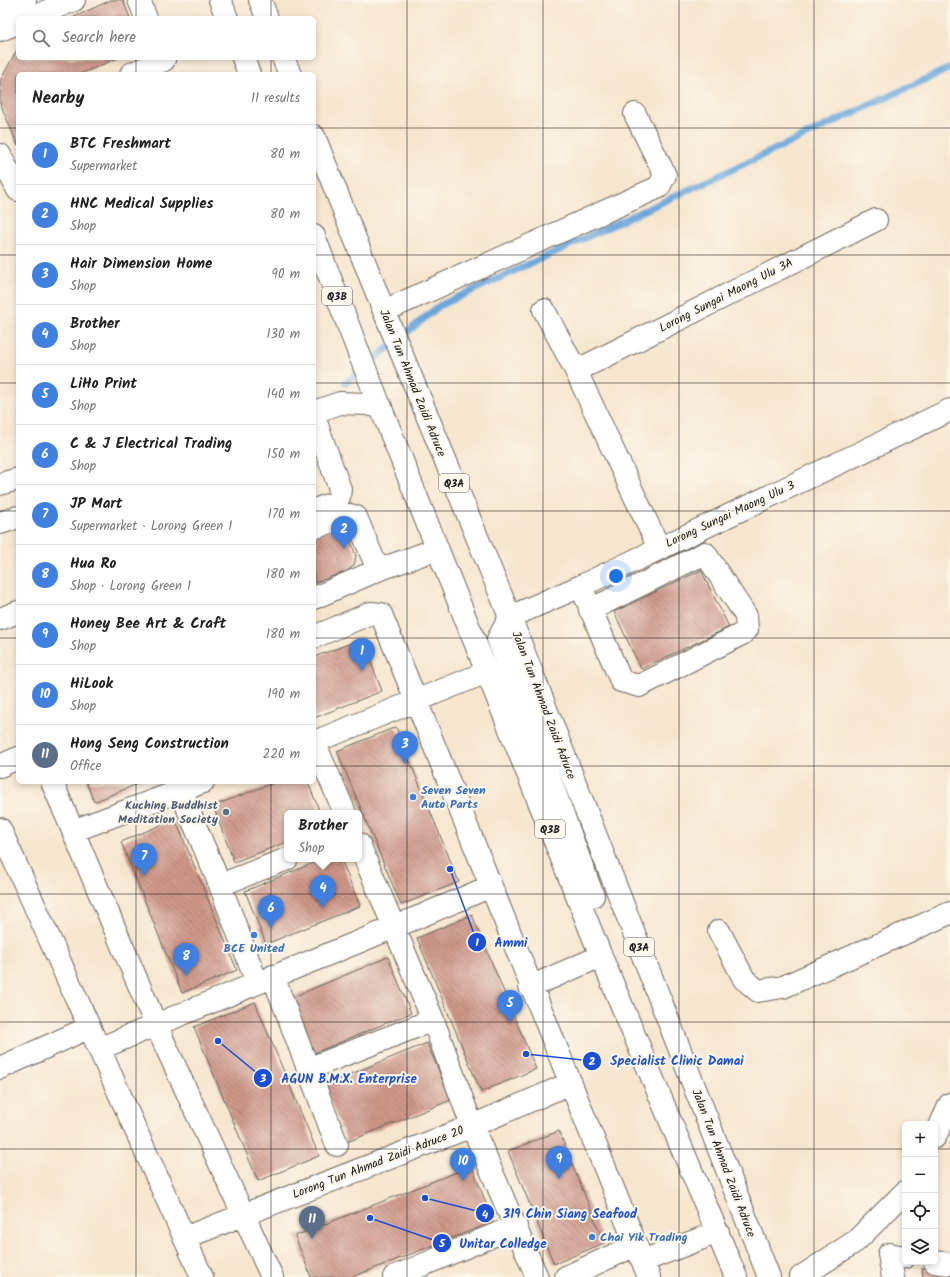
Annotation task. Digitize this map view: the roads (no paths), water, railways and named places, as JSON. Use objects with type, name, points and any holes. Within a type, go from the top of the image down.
[{"type":"street","points":[[0,11],[24,0]]},
{"type":"street","points":[[35,16],[74,0]]},
{"type":"street","points":[[139,0],[145,16]]},
{"type":"street","points":[[220,0],[226,16]]},
{"type":"street","points":[[260,0],[266,16]]},
{"type":"street","points":[[0,30],[16,24]]},
{"type":"street","points":[[244,60],[248,72]]},
{"type":"street","points":[[284,60],[289,72]]},
{"type":"street","points":[[138,72],[166,64]]},
{"type":"street","points":[[384,311],[659,187],[665,175],[635,114]]},
{"type":"street","name":"Jalan Tun Ahmad Zaidi Adruce","points":[[316,141],[510,617],[769,1277]]},
{"type":"street","points":[[0,154],[16,186]]},
{"type":"street","name":"Lorong Sungai Maong Ulu 3A","points":[[576,371],[876,220]]},
{"type":"street","name":"Q3B","points":[[316,241],[360,356],[382,407],[437,549],[601,956],[736,1277]]},
{"type":"street","points":[[544,310],[576,371],[659,548]]},
{"type":"street","points":[[316,411],[340,403],[367,404],[382,407]]},
{"type":"street","name":"Lorong Sungai Maong Ulu 3","points":[[510,617],[581,586],[950,410]]},
{"type":"street","points":[[316,423],[340,489],[339,497],[336,502],[316,509]]},
{"type":"street","points":[[0,484],[16,479]]},
{"type":"street","points":[[316,527],[350,515],[356,516],[378,570]]},
{"type":"street","points":[[0,523],[16,518]]},
{"type":"street","points":[[581,586],[620,681],[638,686],[742,634],[748,629],[746,616],[705,553],[694,532]]},
{"type":"street","points":[[316,597],[378,570],[437,549]]},
{"type":"street","points":[[590,610],[705,553]]},
{"type":"street","points":[[0,618],[16,613]]},
{"type":"street","points":[[316,636],[371,613],[380,614],[643,1261]]},
{"type":"street","points":[[510,617],[498,639],[598,909],[603,937],[601,956],[530,986]]},
{"type":"street","points":[[316,741],[487,672]]},
{"type":"street","points":[[316,747],[344,810]]},
{"type":"street","points":[[0,766],[16,759]]},
{"type":"street","points":[[53,784],[156,1025],[272,1277]]},
{"type":"street","points":[[73,831],[197,784]]},
{"type":"street","points":[[180,790],[220,885],[308,1069],[337,1145]]},
{"type":"street","points":[[0,829],[88,1028],[202,1277]]},
{"type":"street","points":[[362,851],[396,928],[433,1020],[472,1126],[537,1277]]},
{"type":"street","points":[[220,885],[284,860]]},
{"type":"street","points":[[99,1050],[265,980],[396,928],[491,886]]},
{"type":"street","points":[[719,931],[744,979],[758,991],[783,987],[950,913]]},
{"type":"street","points":[[308,1069],[433,1020]]},
{"type":"street","points":[[0,1068],[88,1028]]},
{"type":"street","name":"Lorong Tun Ahmad Zaidi Adruce 20","points":[[184,1238],[472,1126],[571,1083]]},
{"type":"street","points":[[938,1130],[950,1104]]},
{"type":"street","points":[[801,1277],[856,1242],[904,1193]]},
{"type":"street","points":[[394,1277],[516,1226]]},
{"type":"street","points":[[566,1277],[643,1261],[718,1232]]},
{"type":"street","points":[[856,1242],[897,1255],[893,1277]]},
{"type":"street","points":[[938,1262],[950,1264]]},
{"type":"waterway","points":[[346,383],[439,306],[950,68]]},
{"type":"place","name":"HNC Medical Supplies","points":[[344,549]]},
{"type":"place","name":"BTC Freshmart","points":[[362,671]]},
{"type":"place","name":"Hair Dimension Home","points":[[405,764]]},
{"type":"place","name":"Seven Seven Auto Parts","points":[[413,797]]},
{"type":"place","name":"Kuching Buddhist Meditation Society","points":[[226,812]]},
{"type":"place","name":"Ammi","points":[[450,869]]},
{"type":"place","name":"JP Mart","points":[[144,876]]},
{"type":"place","name":"Brother","points":[[323,908]]},
{"type":"place","name":"C & J Electrical Trading","points":[[271,928]]},
{"type":"place","name":"BCE United","points":[[254,935]]},
{"type":"place","name":"Hua Ro","points":[[186,976]]},
{"type":"place","name":"LiHo Print","points":[[510,1023]]},
{"type":"place","name":"AGUN B.M.X. Enterprise","points":[[218,1041]]},
{"type":"place","name":"Specialist Clinic Damai","points":[[526,1054]]},
{"type":"place","name":"Honey Bee Art & Craft","points":[[559,1179]]},
{"type":"place","name":"HiLook","points":[[463,1181]]},
{"type":"place","name":"319 Chin Siang Seafood","points":[[425,1198]]},
{"type":"place","name":"Unitar Colledge","points":[[370,1218]]},
{"type":"place","name":"Chai Yik Trading","points":[[592,1237]]},
{"type":"place","name":"Hong Seng Construction","points":[[312,1239]]}]
